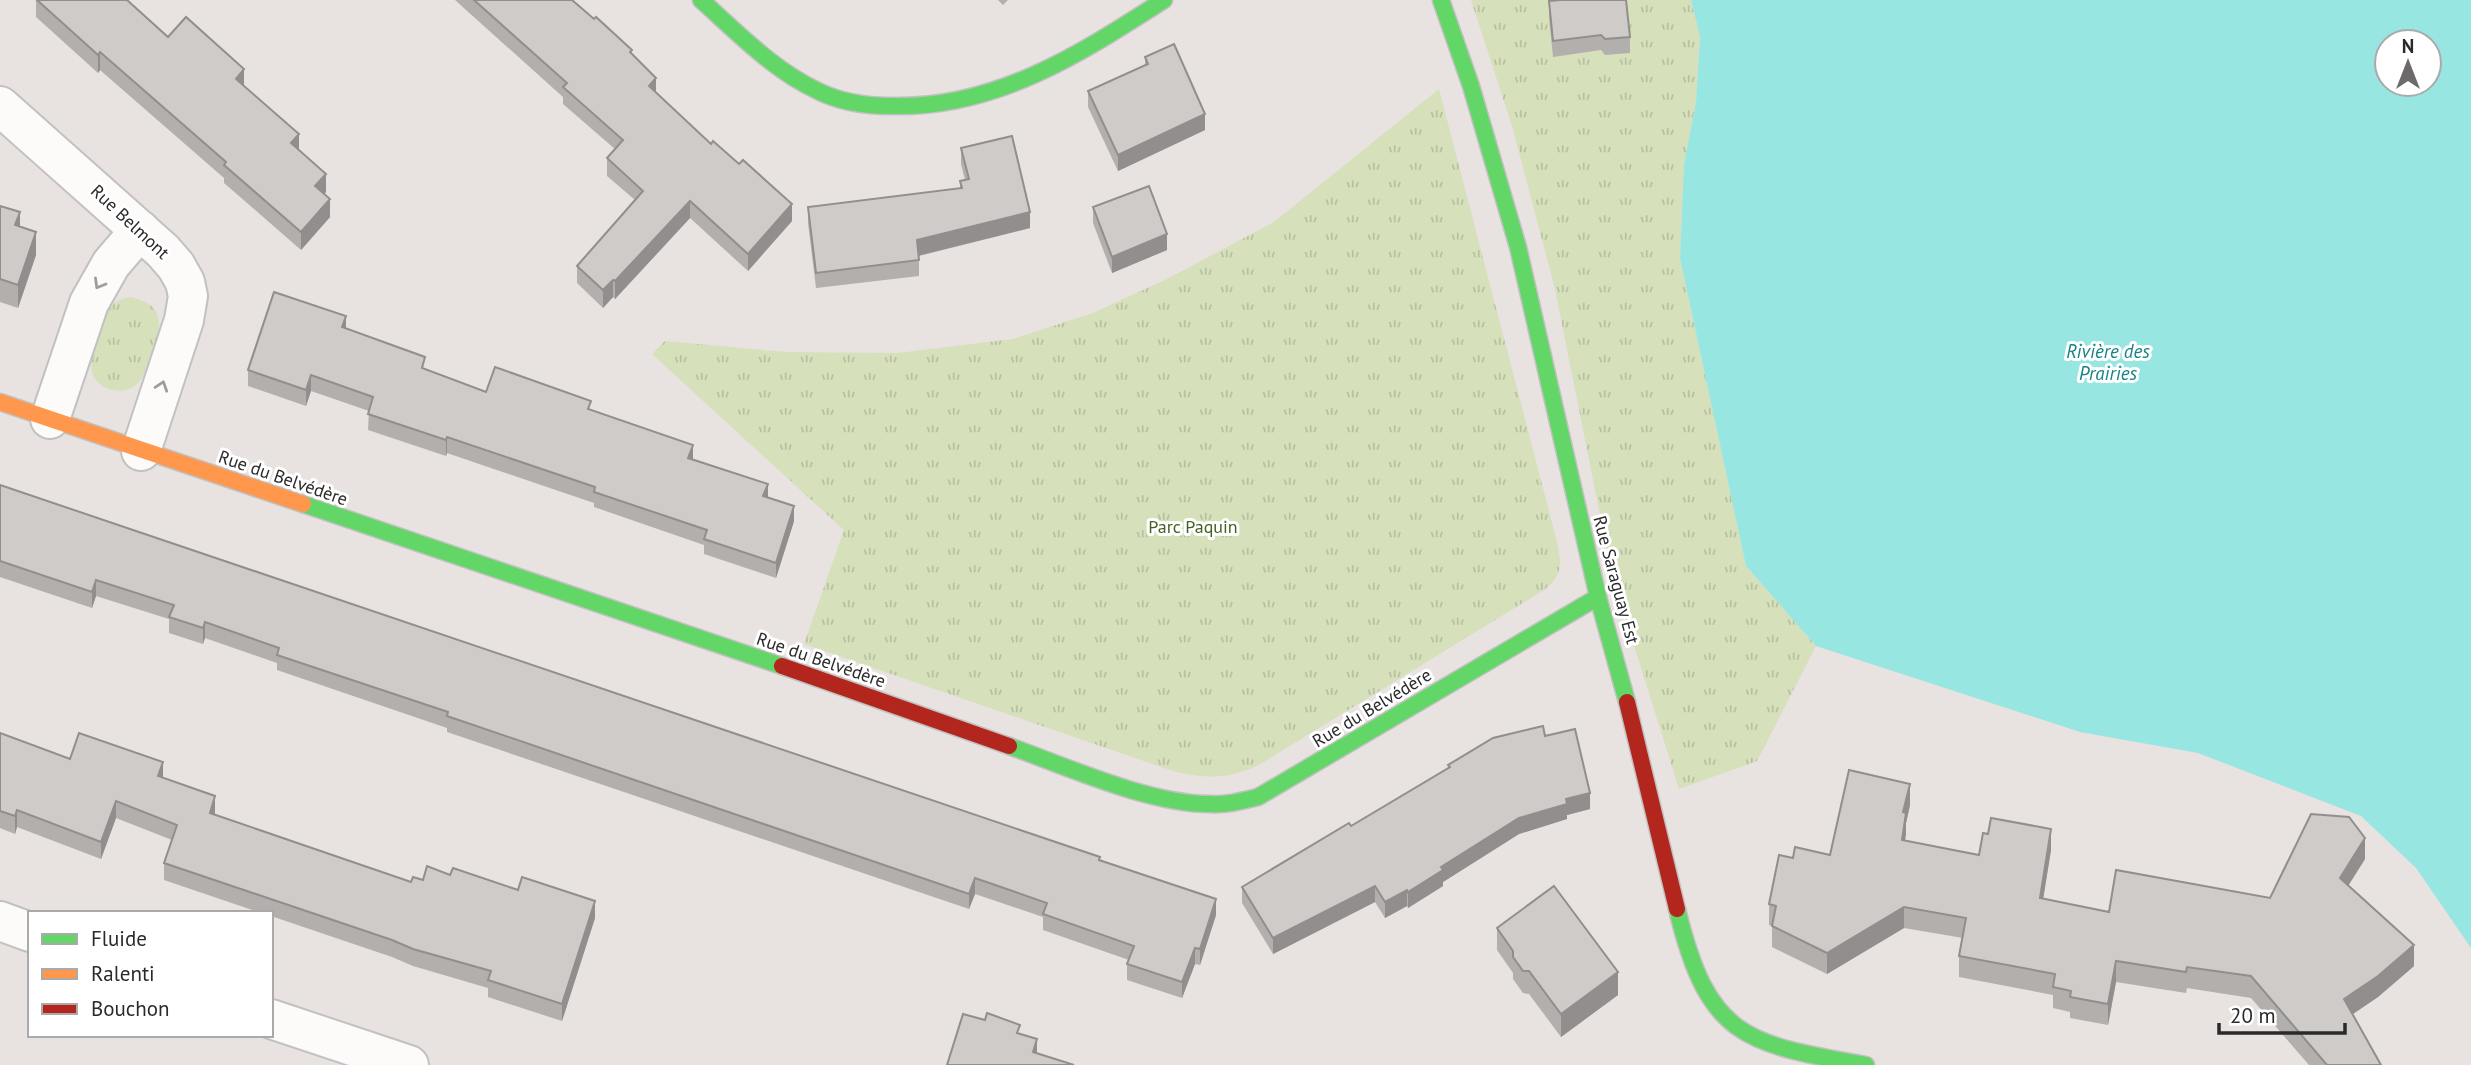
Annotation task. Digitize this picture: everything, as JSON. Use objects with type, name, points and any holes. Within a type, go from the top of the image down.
[{"type":"street","points":[[701,0],[796,81],[831,97],[870,106],[916,106],[964,99],[1021,82],[1082,51],[1164,0]]},
{"type":"street","name":"Rue Saraguay Est","points":[[1441,0],[1471,86],[1518,247],[1598,597],[1615,653],[1684,938],[1698,978],[1711,1002],[1730,1023],[1750,1037],[1773,1046],[1866,1065]]},
{"type":"street","name":"Rue Belmont","points":[[0,106],[140,230],[176,266],[185,282],[188,296],[184,320],[141,451]]},
{"type":"street","points":[[50,419],[89,303],[111,264],[140,230]]},
{"type":"street","name":"Rue du Belvédère","points":[[0,402],[788,668],[1140,792],[1210,806],[1258,797],[1598,597]]},
{"type":"street","points":[[0,921],[28,931]]},
{"type":"street","points":[[273,1020],[410,1065]]},
{"type":"green space","points":[[1471,0],[1691,0],[1700,37],[1696,102],[1684,164],[1680,258],[1746,566],[1816,646],[1757,761],[1679,789],[1612,575],[1555,289],[1512,126]]},
{"type":"green space","name":"Parc Paquin","points":[[1439,89],[1558,546],[1560,567],[1551,584],[1262,763],[1240,772],[1217,776],[1170,770],[804,644],[844,530],[652,354],[665,341],[785,352],[898,353],[1013,339],[1093,313],[1169,278],[1274,222]]},
{"type":"green space","points":[[131,297],[143,301],[156,312],[159,319],[158,336],[148,367],[140,381],[125,390],[111,390],[95,378],[91,369],[92,361],[109,309],[122,299]]},
{"type":"water","name":"Rivière des Prairies","points":[[1691,0],[2471,0],[2471,948],[2416,868],[2361,816],[2198,753],[2080,732],[1816,646],[1746,566],[1680,258],[1684,164],[1696,102],[1700,37]]},
{"type":"building","points":[[37,0],[127,0],[168,37],[186,17],[244,69],[236,79],[299,134],[291,143],[326,174],[315,186],[330,199],[301,232],[224,165],[226,162]]},
{"type":"building","points":[[474,0],[572,0],[594,19],[596,17],[632,50],[630,52],[656,78],[649,86],[711,144],[713,141],[739,164],[743,160],[792,204],[748,254],[690,201],[615,281],[603,290],[577,266],[643,191],[607,158],[623,140],[563,87],[567,83]]},
{"type":"building","points":[[1626,0],[1630,37],[1605,39],[1601,35],[1553,41],[1549,1]]},
{"type":"building","points":[[1174,44],[1205,114],[1118,155],[1088,91],[1148,64],[1145,57]]},
{"type":"building","points":[[1012,136],[1030,212],[917,240],[919,260],[816,273],[808,207],[962,188],[960,181],[969,179],[961,148]]},
{"type":"building","points":[[1149,186],[1167,234],[1112,257],[1093,207]]},
{"type":"building","points":[[0,206],[20,212],[15,225],[36,232],[18,285],[0,279]]},
{"type":"building","points":[[274,292],[346,316],[342,327],[425,357],[422,368],[486,392],[495,367],[591,401],[588,409],[693,445],[688,458],[768,484],[763,496],[794,506],[776,563],[704,539],[707,530],[594,492],[595,487],[447,437],[446,440],[368,414],[373,397],[311,375],[306,390],[248,370]]},
{"type":"building","points":[[0,485],[1100,857],[1099,860],[1216,899],[1200,949],[1195,948],[1182,982],[1127,964],[1134,946],[1043,914],[1047,903],[975,878],[969,894],[447,716],[448,712],[277,655],[279,648],[205,622],[203,628],[169,617],[174,605],[96,580],[92,592],[0,561]]},
{"type":"building","points":[[1543,726],[1545,736],[1575,729],[1590,793],[1566,799],[1567,804],[1519,818],[1441,867],[1443,870],[1408,892],[1407,890],[1385,902],[1375,886],[1273,938],[1242,887],[1349,823],[1351,826],[1493,738]]},
{"type":"building","points":[[0,733],[70,759],[79,733],[163,762],[158,776],[215,796],[210,813],[411,882],[413,877],[423,880],[427,866],[450,875],[453,868],[518,890],[522,877],[595,901],[562,1004],[488,980],[491,971],[413,949],[164,863],[177,825],[116,801],[101,842],[17,810],[15,816],[0,811]]},
{"type":"building","points":[[1849,770],[1910,784],[1903,812],[1906,813],[1902,840],[1979,855],[1983,833],[1988,834],[1991,818],[2051,829],[2040,898],[2109,912],[2116,870],[2270,898],[2311,814],[2349,817],[2365,838],[2340,878],[2414,945],[2378,976],[2344,999],[2381,1065],[2327,1065],[2251,976],[2187,967],[2186,972],[2116,961],[2108,1004],[2070,997],[2071,991],[2053,987],[2055,974],[1959,956],[1966,918],[1904,907],[1827,953],[1772,926],[1776,906],[1769,904],[1779,855],[1793,858],[1795,847],[1830,855]]},
{"type":"building","points":[[1554,886],[1618,972],[1561,1014],[1529,971],[1523,971],[1497,928]]},
{"type":"building","points":[[987,1013],[1020,1025],[1017,1033],[1037,1039],[1033,1052],[1074,1065],[947,1065],[963,1014],[985,1020]]},
{"type":"traffic: fast","points":[[701,0],[757,50],[802,82],[844,101],[891,106],[929,105],[1001,88],[1068,58],[1164,0]]},
{"type":"traffic: fast","points":[[1441,0],[1471,86],[1518,247],[1598,597],[1627,702]]},
{"type":"traffic: fast","points":[[303,504],[782,666]]},
{"type":"traffic: fast","points":[[1009,746],[1109,783],[1161,798],[1216,804],[1258,797],[1598,597]]},
{"type":"traffic: fast","points":[[1677,909],[1689,952],[1702,984],[1718,1009],[1737,1027],[1761,1040],[1789,1050],[1866,1065]]},
{"type":"traffic: slow","points":[[0,402],[303,504]]},
{"type":"traffic: jam","points":[[782,666],[1009,746]]},
{"type":"traffic: jam","points":[[1627,702],[1677,909]]}]
